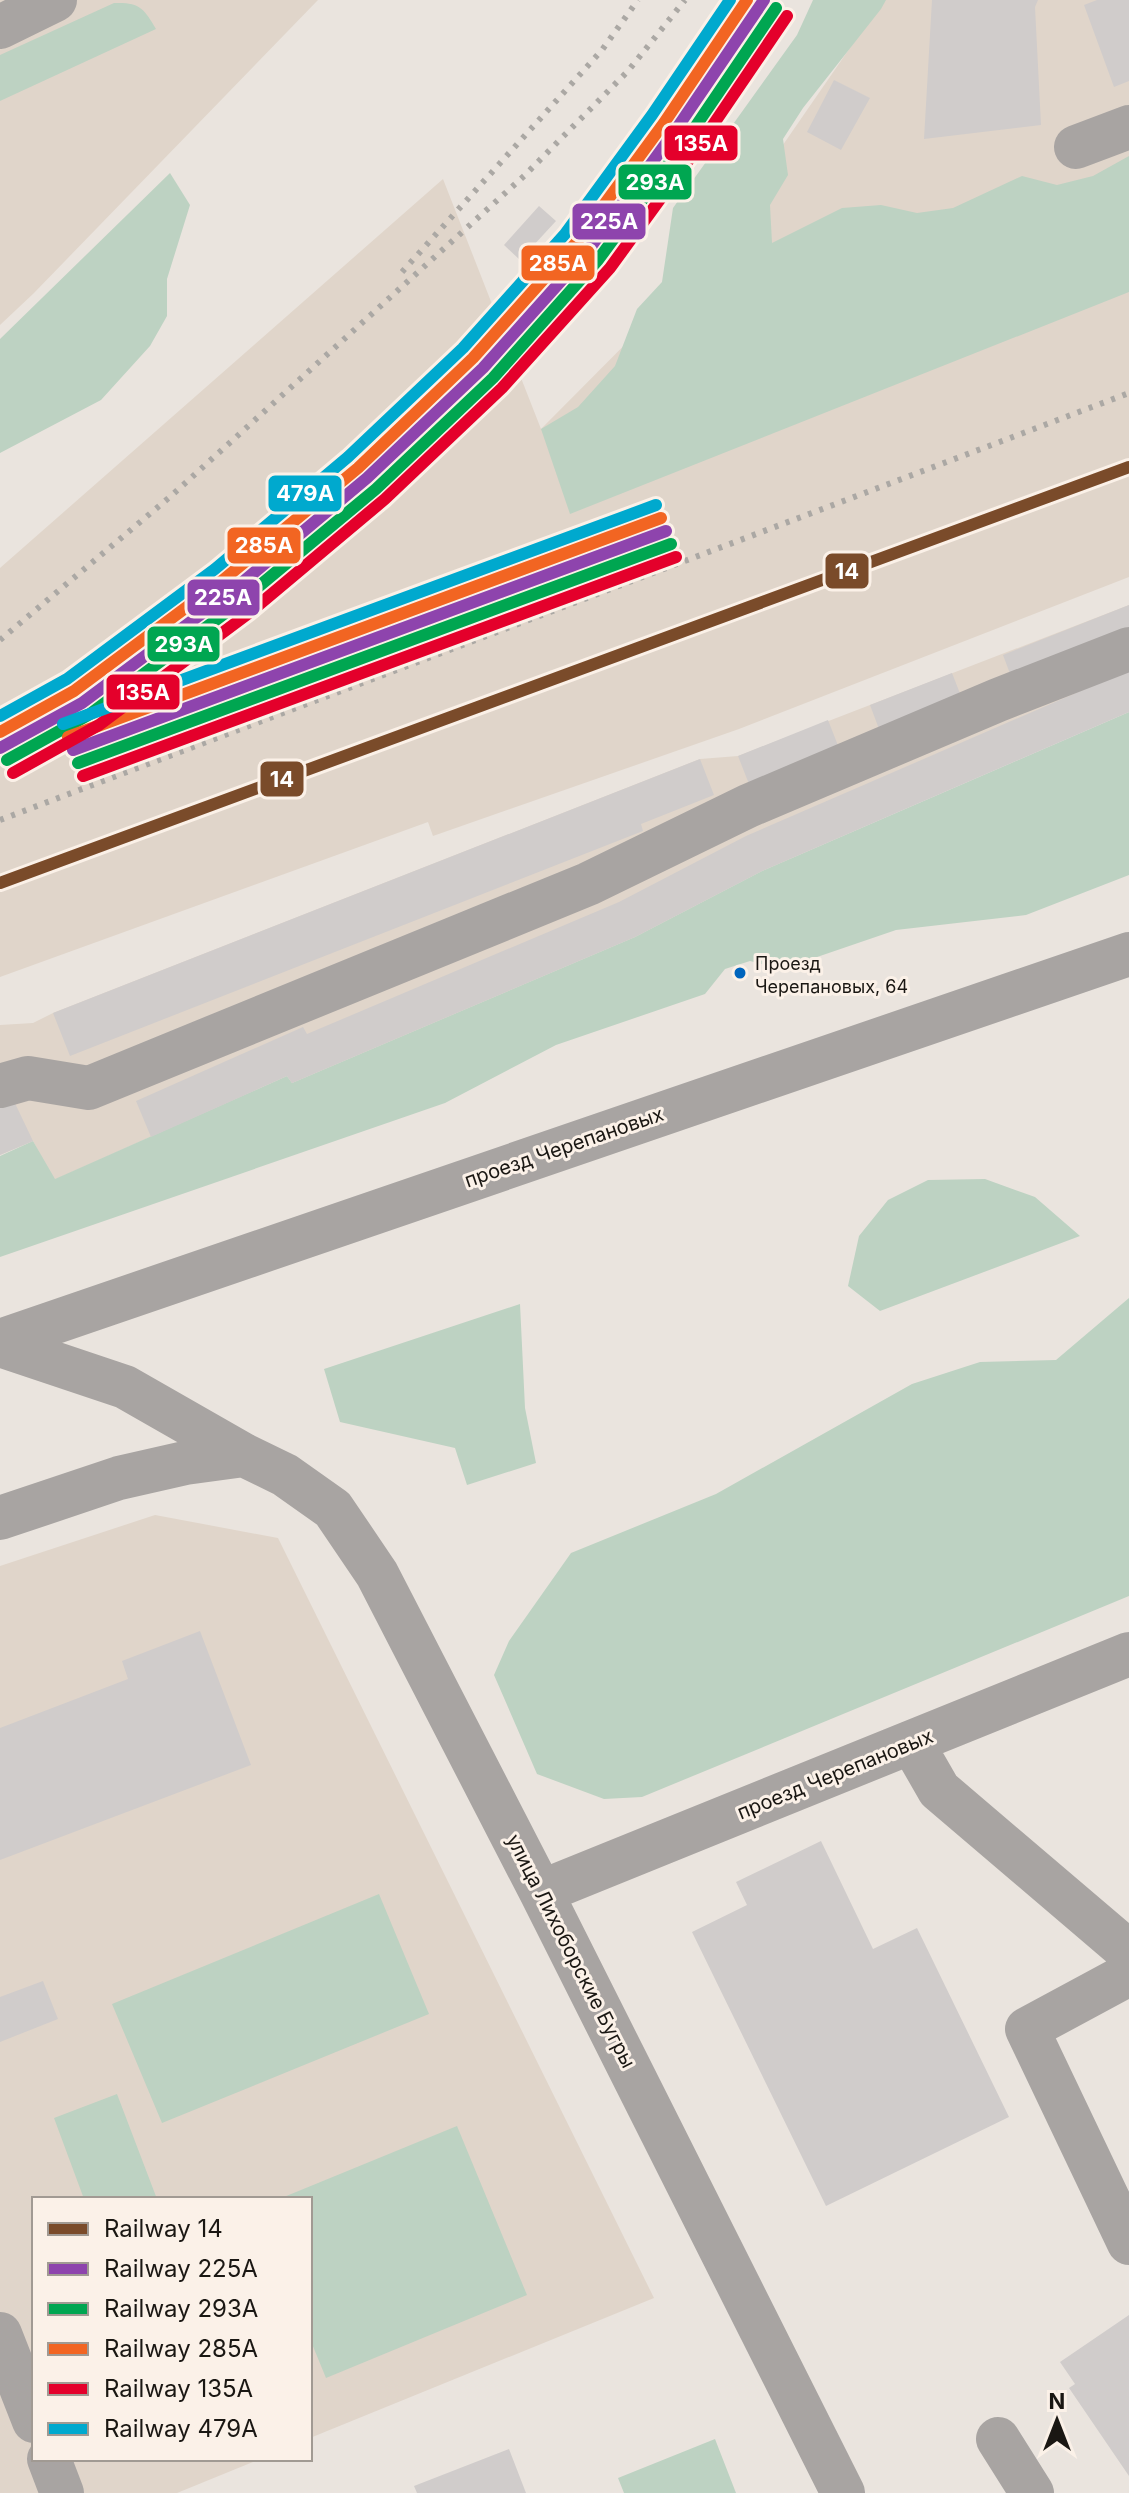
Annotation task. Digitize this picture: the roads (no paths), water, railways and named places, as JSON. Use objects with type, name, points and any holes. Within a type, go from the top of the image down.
[{"type":"street","points":[[0,27],[55,0]]},
{"type":"street","points":[[1076,147],[1129,127]]},
{"type":"street","points":[[0,1086],[28,1078],[89,1088],[588,884],[748,806],[998,700],[1129,649]]},
{"type":"street","name":"проезд Черепановых","points":[[0,1343],[1129,954]]},
{"type":"street","name":"улица Лихоборские Бугры","points":[[0,1343],[125,1387],[285,1475],[333,1509],[377,1574],[541,1892],[843,2493]]},
{"type":"street","points":[[0,1518],[119,1478],[185,1463],[244,1455]]},
{"type":"street","name":"проезд Черепановых","points":[[541,1892],[1129,1654]]},
{"type":"street","points":[[912,1743],[939,1790],[1129,1952]]},
{"type":"street","points":[[1129,1974],[1027,2029],[1129,2243]]},
{"type":"street","points":[[0,2334],[32,2416]]},
{"type":"street","points":[[998,2439],[1032,2493]]},
{"type":"street","points":[[50,2461],[62,2493]]},
{"type":"railway","points":[[402,272],[602,50],[638,0]]},
{"type":"railway","points":[[0,640],[171,496],[524,176],[628,71],[685,0]]},
{"type":"railway","points":[[0,820],[1129,393]]},
{"type":"rail line","name":"479А","points":[[0,716],[67,679],[215,569],[348,457],[463,348],[565,234],[652,115],[730,0]]},
{"type":"rail line","name":"285А","points":[[0,732],[74,691],[223,580],[358,468],[473,358],[576,243],[664,123],[747,0]]},
{"type":"rail line","name":"225А","points":[[0,748],[82,703],[232,591],[367,478],[483,368],[587,252],[675,131],[764,0]]},
{"type":"rail line","name":"293А","points":[[7,760],[90,714],[240,602],[376,489],[493,378],[598,260],[687,139],[776,8]]},
{"type":"rail line","name":"135А","points":[[13,773],[99,725],[249,613],[385,499],[502,388],[610,268],[698,147],[787,16]]},
{"type":"rail line","name":"14","points":[[0,883],[1129,467]]},
{"type":"rail line","name":"479А","points":[[63,724],[656,505]]},
{"type":"rail line","name":"285А","points":[[68,737],[661,518]]},
{"type":"rail line","name":"225А","points":[[73,750],[666,531]]},
{"type":"rail line","name":"293А","points":[[78,763],[671,544]]},
{"type":"rail line","name":"135А","points":[[83,776],[676,557]]},
{"type":"place","name":"Проезд Черепановых, 64","points":[[740,973]]}]
